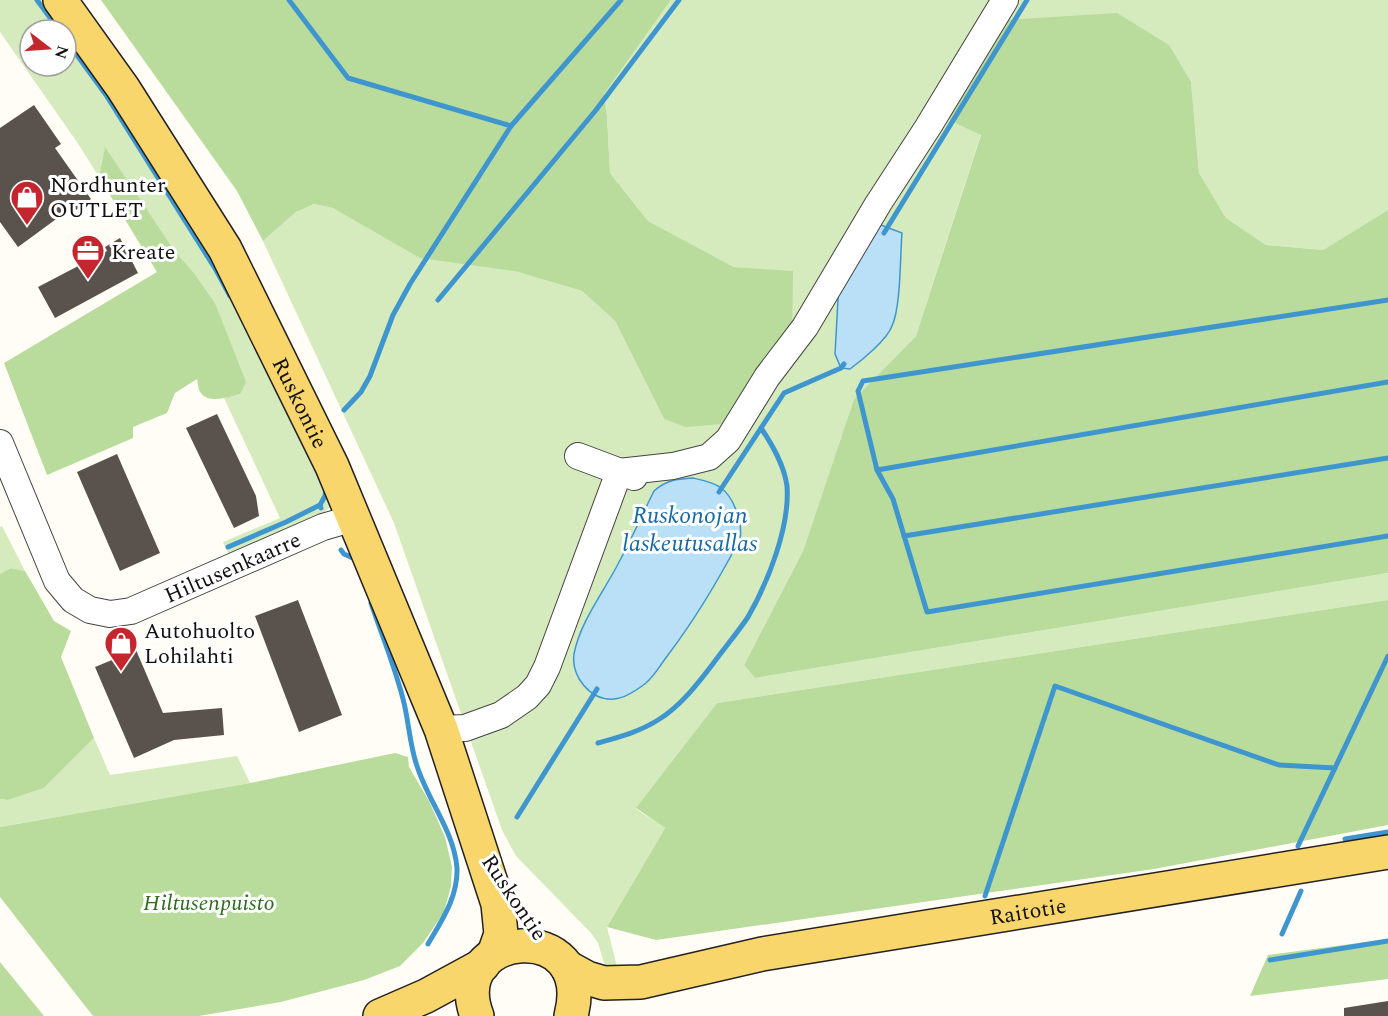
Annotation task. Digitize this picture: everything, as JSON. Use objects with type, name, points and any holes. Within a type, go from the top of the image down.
[{"type":"main road","name":"Ruskontie","points":[[60,0],[123,88],[225,249],[332,466],[441,729],[498,904],[501,934],[475,980],[472,997],[477,1016]]},
{"type":"main road","name":"Ruskontie","points":[[476,838],[525,920],[561,961]]},
{"type":"main road","name":"Raitotie","points":[[488,959],[509,946],[525,944],[541,947],[587,978],[604,983],[641,982],[762,954],[1388,852]]},
{"type":"main road","points":[[380,1016],[426,996],[488,959]]},
{"type":"main road","points":[[561,961],[573,982],[575,998],[571,1016]]},
{"type":"main road","name":"Raitotie","points":[[582,1016],[668,976]]},
{"type":"main road","points":[[400,1016],[444,1011],[466,1016]]},
{"type":"street","points":[[620,472],[673,466],[709,457],[728,440],[766,377],[804,327],[1005,0]]},
{"type":"street","name":"Hiltusenkaarre","points":[[0,443],[57,581],[73,600],[90,610],[110,614],[132,611],[323,527],[354,518]]},
{"type":"street","points":[[578,456],[654,485]]},
{"type":"street","points":[[441,729],[465,728],[501,715],[527,697],[538,686],[620,472]]},
{"type":"green space","points":[[0,0],[47,0],[59,18],[18,18],[18,58],[0,32]]},
{"type":"green space","points":[[101,0],[671,0],[604,94],[610,173],[648,221],[734,267],[793,271],[792,352],[723,424],[686,427],[664,419],[615,321],[582,291],[514,271],[420,258],[333,208],[314,204],[296,212],[263,241],[237,191]]},
{"type":"green space","points":[[671,0],[1388,0],[1388,210],[1323,250],[1266,245],[1226,218],[1199,173],[1191,82],[941,117],[981,134],[916,336],[854,399],[803,551],[744,665],[755,678],[1388,573],[1388,600],[717,703],[636,809],[665,828],[607,927],[619,975],[608,976],[598,943],[591,933],[516,856],[502,830],[394,523],[263,241],[296,212],[314,204],[333,208],[514,271],[582,291],[615,321],[664,419],[793,272],[734,267],[648,221],[610,173],[604,94]],"holes":[[[873,222],[902,233],[898,295],[892,327],[866,357]],[[618,563],[594,693],[584,686],[575,673],[580,633]]]},
{"type":"green space","points":[[1117,13],[1169,45],[1191,82],[1199,173],[1226,218],[1266,245],[1323,250],[1388,210],[1388,573],[755,678],[744,665],[803,551],[854,399],[916,336],[981,135],[940,116],[1004,20]]},
{"type":"green space","points":[[78,47],[221,265],[334,487],[332,505],[320,516],[229,555],[223,542],[280,518],[224,398],[240,394],[215,303],[174,250],[105,148],[99,177],[32,78],[78,78]]},
{"type":"green space","points":[[105,147],[174,250],[215,303],[246,382],[240,394],[214,399],[201,393],[197,379],[175,393],[167,413],[133,427],[133,438],[47,475],[4,363],[157,272],[99,177]]},
{"type":"green space","points":[[2,526],[25,571],[11,568],[0,574],[0,527]]},
{"type":"green space","points":[[11,568],[25,571],[54,621],[71,631],[61,657],[94,738],[44,788],[8,800],[0,799],[0,574]]},
{"type":"green space","points":[[1388,600],[1388,825],[1154,869],[656,940],[607,927],[665,828],[636,808],[717,703]]},
{"type":"green space","points":[[94,738],[110,775],[237,756],[250,783],[0,827],[0,799],[8,800],[44,788]]},
{"type":"green space","name":"Hiltusenpuisto","points":[[395,753],[408,757],[409,767],[429,801],[445,837],[452,867],[451,886],[444,912],[423,943],[400,966],[364,980],[281,1002],[199,1016],[93,1016],[0,897],[0,827],[250,783]]},
{"type":"green space","points":[[1388,939],[1388,979],[1250,996],[1268,955]]},
{"type":"green space","points":[[0,962],[44,1016],[0,1016]]},
{"type":"water","points":[[873,222],[902,233],[899,294],[895,317],[885,338],[873,350],[850,369],[841,368],[835,354],[839,281]]},
{"type":"water","name":"Ruskonojan laskeutusallas","points":[[693,478],[717,485],[725,491],[739,518],[740,539],[698,613],[649,680],[623,697],[605,699],[597,696],[584,686],[576,671],[574,654],[581,631],[623,555],[654,491],[672,481]]},
{"type":"building","points":[[34,105],[61,144],[55,148],[91,199],[76,210],[74,206],[18,247],[0,222],[0,128]]},
{"type":"building","name":"Kreate","points":[[120,238],[138,273],[55,318],[38,287],[107,251],[105,247]]},
{"type":"building","points":[[217,414],[256,496],[259,516],[234,528],[186,428]]},
{"type":"building","points":[[117,454],[160,553],[120,571],[77,472]]},
{"type":"building","points":[[298,600],[342,715],[299,732],[255,616]]},
{"type":"building","points":[[136,650],[163,713],[222,708],[224,735],[174,740],[134,758],[95,667]]},
{"type":"building","points":[[1388,1001],[1388,1016],[1344,1016],[1344,1008]]},
{"type":"waterway","points":[[37,0],[50,18]]},
{"type":"waterway","points":[[289,0],[348,78],[511,126]]},
{"type":"waterway","points":[[344,410],[361,392],[370,376],[393,315],[410,284],[511,126],[621,0]]},
{"type":"waterway","points":[[438,300],[596,110],[679,0]]},
{"type":"waterway","points":[[884,233],[1027,0]]},
{"type":"waterway","points":[[78,56],[106,95],[230,296]]},
{"type":"waterway","points":[[1388,300],[863,381],[858,391],[877,470],[893,499],[927,612],[1388,536]]},
{"type":"waterway","points":[[719,492],[784,393],[841,368],[844,364]]},
{"type":"waterway","points":[[877,470],[1388,382]]},
{"type":"waterway","points":[[598,743],[644,728],[674,708],[709,669],[744,623],[756,603],[776,554],[787,502],[787,486],[781,463],[761,428]]},
{"type":"waterway","points":[[904,536],[1388,458]]},
{"type":"waterway","points":[[321,508],[326,489]]},
{"type":"waterway","points":[[228,547],[320,505]]},
{"type":"waterway","points":[[341,550],[344,554],[357,560]]},
{"type":"waterway","points":[[371,603],[401,690],[417,766],[455,854],[457,868],[455,889],[444,917],[428,944]]},
{"type":"waterway","points":[[1298,846],[1388,656]]},
{"type":"waterway","points":[[985,896],[1055,686],[1279,765],[1335,768]]},
{"type":"waterway","points":[[517,817],[597,689]]},
{"type":"waterway","points":[[1345,839],[1388,832]]},
{"type":"waterway","points":[[1282,934],[1301,891]]},
{"type":"waterway","points":[[1270,960],[1388,941]]},
{"type":"place","name":"Nordhunter OUTLET","points":[[27,226]]},
{"type":"place","name":"Kreate","points":[[88,280]]},
{"type":"place","name":"Autohuolto Lohilahti","points":[[121,672]]}]
